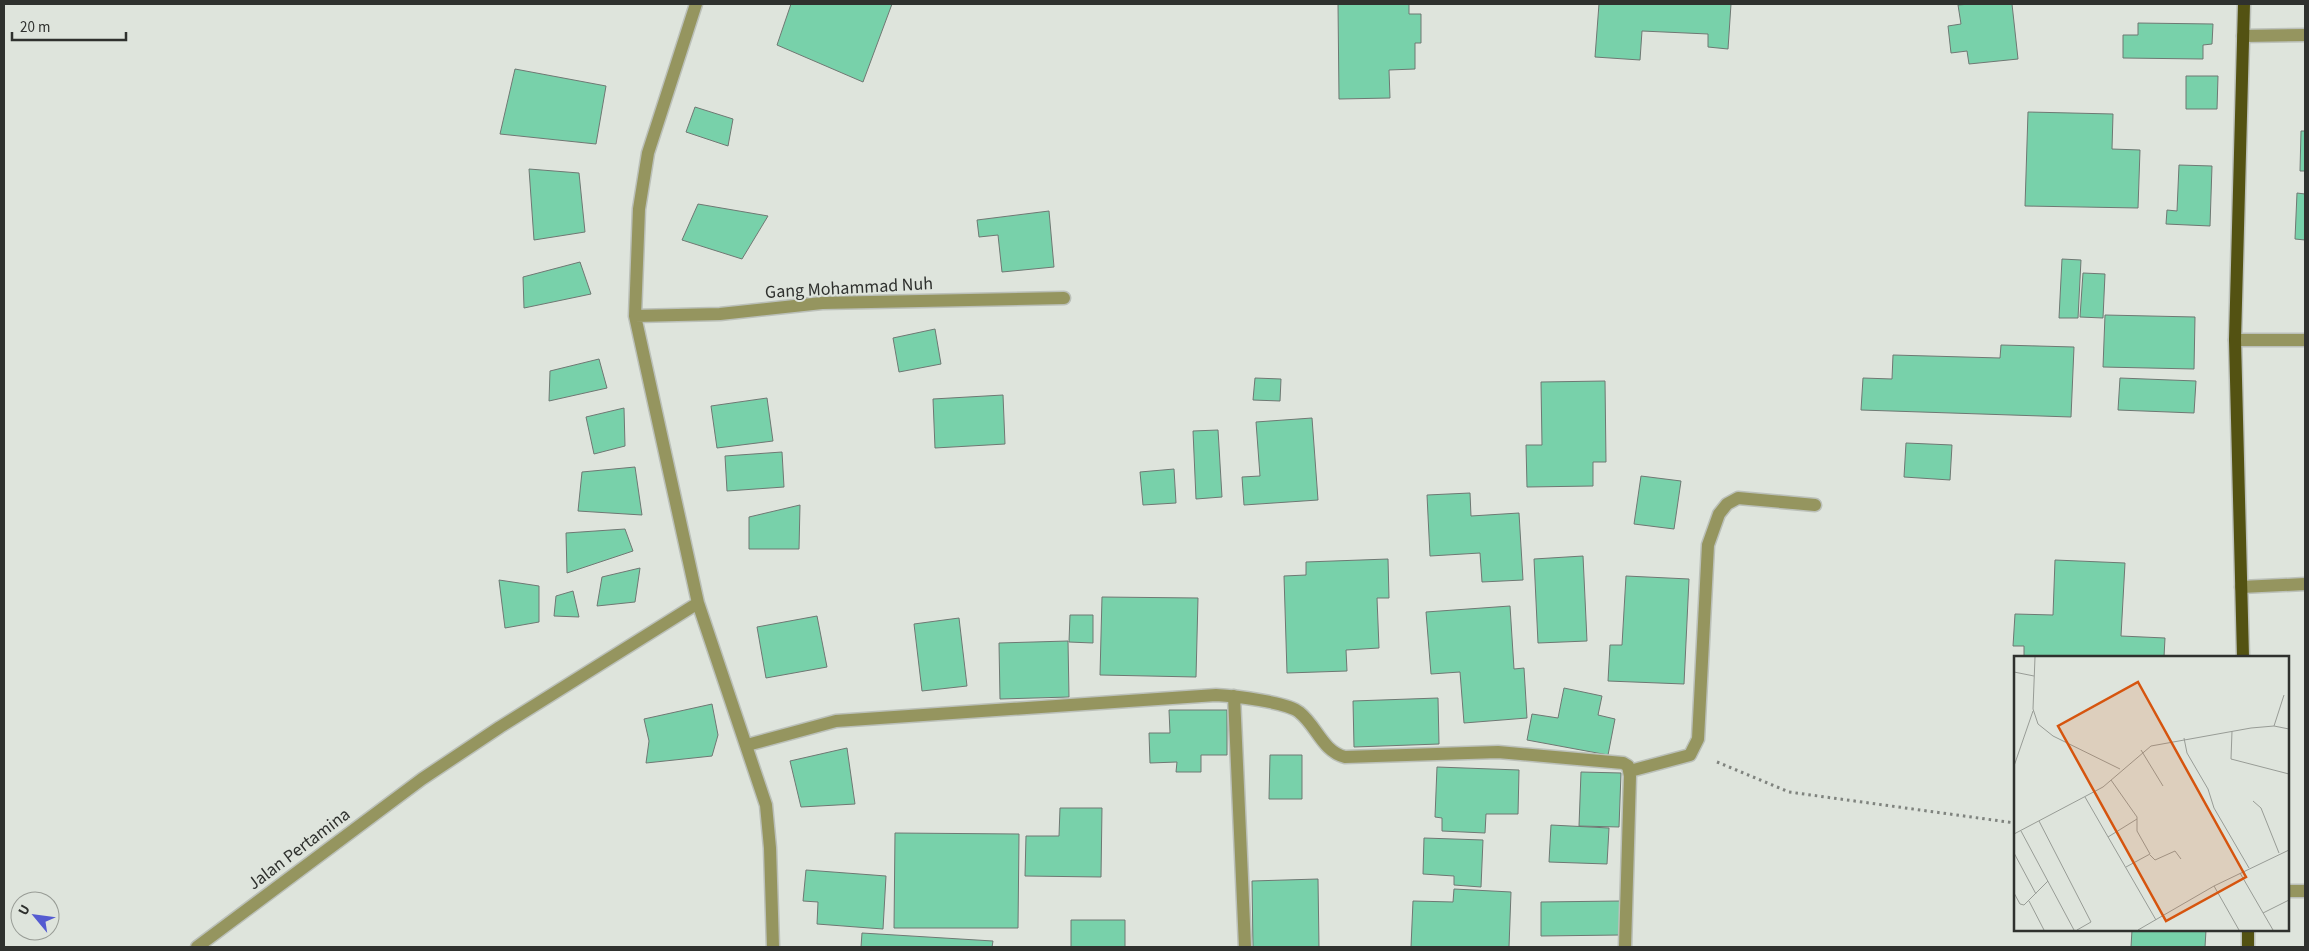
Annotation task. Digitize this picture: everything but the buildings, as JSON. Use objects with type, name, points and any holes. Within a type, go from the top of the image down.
[{"type":"main road","points":[[2243,656],[2235,340],[2244,4]]},
{"type":"main road","points":[[2248,931],[2248,947]]},
{"type":"street","points":[[696,4],[648,153],[639,209],[635,316],[698,603],[766,805],[770,848],[773,947]]},
{"type":"street","points":[[2243,36],[2305,35]]},
{"type":"street","name":"Gang Mohammad Nuh","points":[[635,316],[720,314],[822,303],[1064,298]]},
{"type":"street","points":[[2235,340],[2305,340]]},
{"type":"street","points":[[1630,771],[1690,755],[1698,739],[1708,545],[1719,514],[1727,504],[1738,498],[1815,505]]},
{"type":"street","points":[[2241,587],[2305,584]]},
{"type":"street","name":"Jalan Pertamina","points":[[197,947],[422,779],[500,727],[698,603]]},
{"type":"street","points":[[747,745],[836,721],[1216,695],[1234,696],[1294,708],[1314,728],[1329,750],[1336,755],[1345,757],[1498,752],[1623,763],[1628,766],[1630,771],[1625,947]]},
{"type":"street","points":[[1234,696],[1245,947]]},
{"type":"street","points":[[2289,891],[2305,891]]},
{"type":"path","points":[[1693,752],[1789,792],[2014,823]]}]
